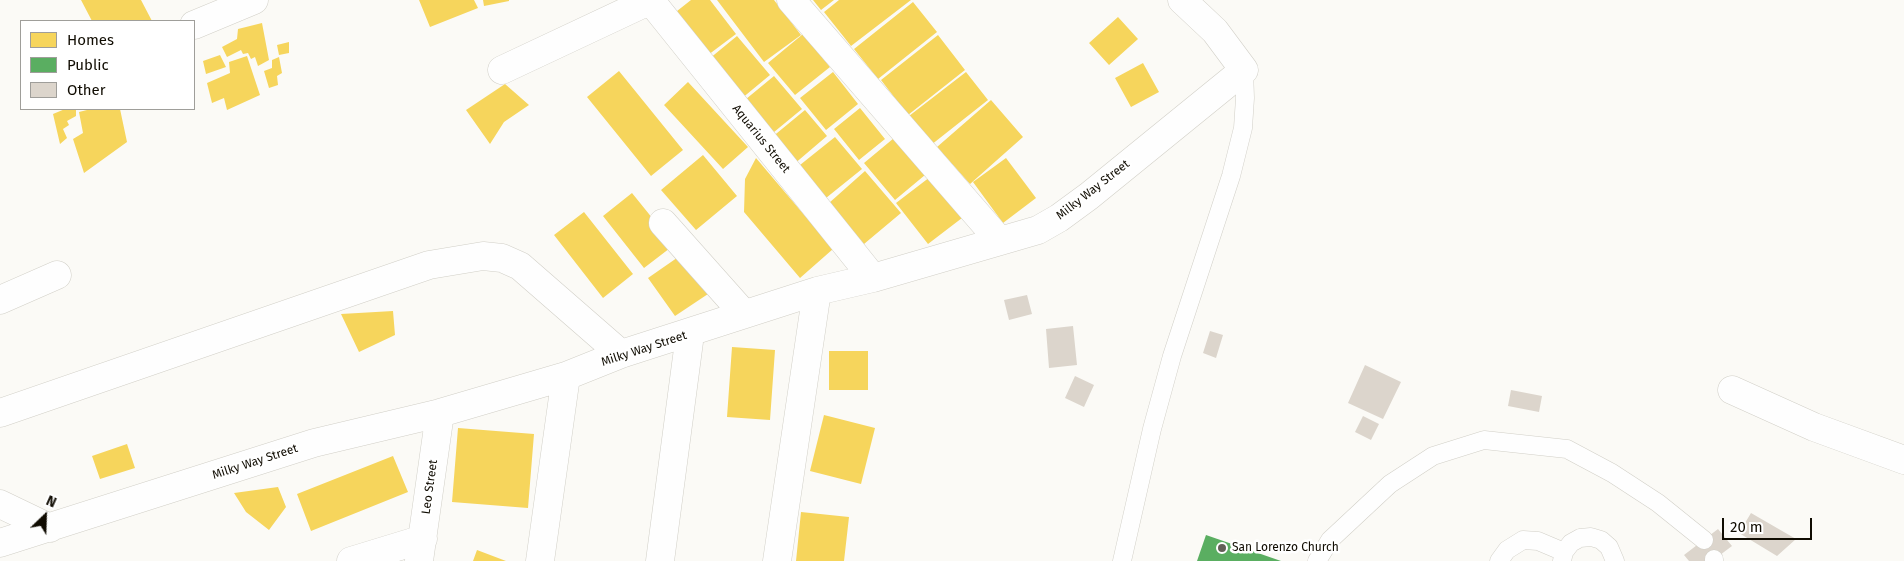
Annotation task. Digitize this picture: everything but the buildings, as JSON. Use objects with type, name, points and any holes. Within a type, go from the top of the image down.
[{"type":"street","points":[[195,25],[254,0]]},
{"type":"street","points":[[502,70],[650,0]]},
{"type":"street","name":"Aquarius Street","points":[[650,0],[873,278]]},
{"type":"street","points":[[792,0],[1000,241]]},
{"type":"street","points":[[1182,0],[1215,32],[1244,70]]},
{"type":"street","name":"Milky Way Street","points":[[0,543],[314,443],[440,413],[566,376],[621,354],[690,334],[816,291],[873,278],[1038,230],[1059,218],[1244,70]]},
{"type":"street","points":[[663,224],[744,314]]},
{"type":"street","points":[[0,413],[429,265],[483,256],[502,258],[520,266],[621,354]]},
{"type":"street","points":[[0,300],[57,275]]},
{"type":"street","points":[[777,561],[816,291]]},
{"type":"street","points":[[660,561],[690,334]]},
{"type":"street","points":[[540,561],[566,376]]},
{"type":"street","points":[[1732,390],[1814,427],[1904,460]]},
{"type":"street","name":"Leo Street","points":[[421,550],[440,413]]},
{"type":"street","points":[[0,504],[50,528]]},
{"type":"street","points":[[351,561],[421,550]]},
{"type":"lane","points":[[1122,561],[1152,429],[1172,356],[1231,176],[1243,128],[1244,70]]},
{"type":"lane","points":[[1317,561],[1330,540],[1390,484],[1433,456],[1484,440],[1567,449],[1612,473],[1658,503],[1704,540]]},
{"type":"lane","points":[[1500,561],[1507,550],[1523,540],[1538,541],[1563,556],[1576,541],[1591,537],[1601,540],[1609,547],[1615,561]]},
{"type":"place","name":"San Lorenzo Church","points":[[1222,548]]}]
